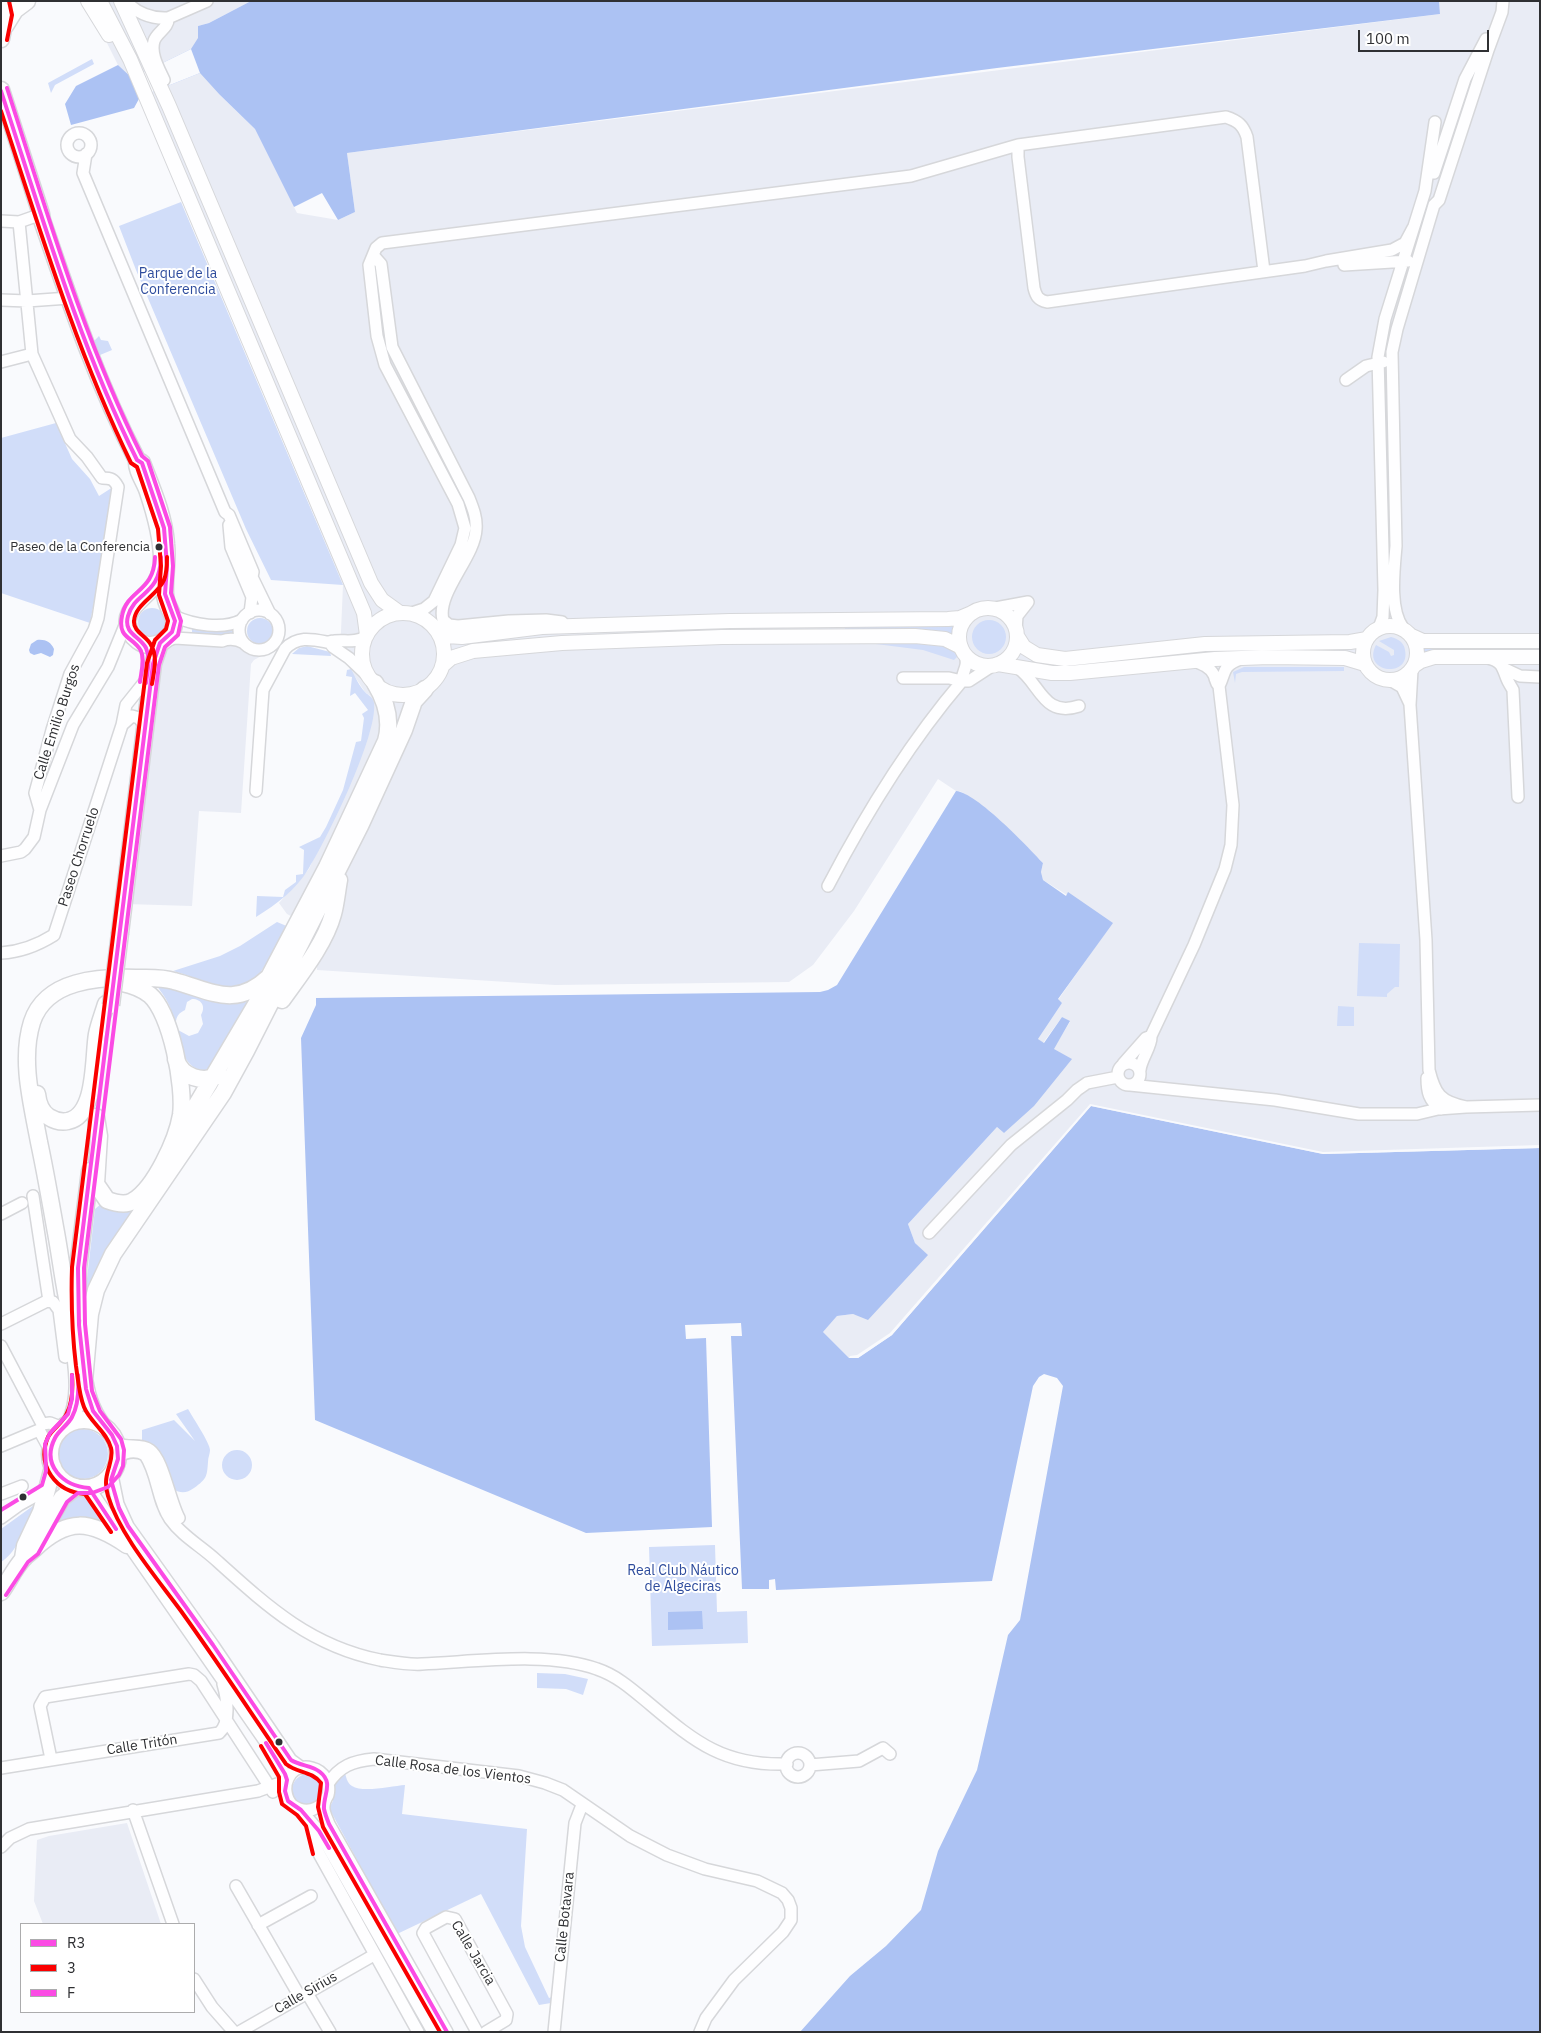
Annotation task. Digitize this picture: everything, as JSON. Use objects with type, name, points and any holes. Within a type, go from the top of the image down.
[{"type":"highway","points":[[2,32],[6,14],[3,1]]},
{"type":"highway","points":[[2,32],[12,14],[28,2]]},
{"type":"highway","points":[[1,90],[3,116],[39,218],[96,372],[137,460],[137,466],[148,493],[155,519],[162,561],[156,582],[150,591],[133,606],[128,616],[130,631],[139,641],[148,657],[117,933]]},
{"type":"highway","points":[[3,116],[41,214],[39,218]]},
{"type":"highway","points":[[72,1321],[75,1264],[152,671],[155,654],[174,627],[165,594],[167,566],[164,528],[142,464],[137,460]]},
{"type":"highway","points":[[138,603],[154,598],[164,602],[171,611]]},
{"type":"highway","points":[[139,641],[162,642]]},
{"type":"highway","points":[[96,1117],[99,1136],[96,1184],[107,1200],[124,1204],[132,1201],[151,1182],[268,986],[269,977],[328,867],[386,741],[389,726],[386,705],[372,681]]},
{"type":"highway","points":[[175,1057],[180,1068],[188,1075],[204,1080],[212,1078],[236,1062],[264,1010],[270,1003],[306,934],[402,735],[414,701],[425,689]]},
{"type":"highway","points":[[246,1052],[310,959],[333,915],[343,860]]},
{"type":"highway","points":[[306,934],[310,959]]},
{"type":"highway","points":[[27,1552],[48,1489],[52,1467],[50,1450],[54,1438],[66,1426],[75,1412],[78,1395],[72,1321],[30,1088],[28,1047],[32,1022],[38,1010],[47,1000],[68,986],[92,979],[111,977],[158,978],[215,994],[232,996],[253,990],[269,977]]},
{"type":"highway","points":[[108,1004],[97,1034],[90,1091],[83,1110],[76,1118],[63,1122],[50,1118],[40,1107],[34,1068],[36,1032],[40,1019],[50,1007],[76,990],[106,983],[122,983],[138,987],[151,995],[163,1011],[170,1030],[181,1087],[181,1114],[168,1153]]},
{"type":"highway","points":[[84,1381],[90,1314],[96,1290],[110,1260],[223,1093],[268,1011],[270,1003]]},
{"type":"highway","points":[[102,1426],[91,1408],[84,1381],[77,1306],[78,1268],[108,1004]]},
{"type":"highway","points":[[1,1592],[62,1498],[82,1488],[102,1484],[112,1475],[117,1450],[108,1430],[90,1421],[66,1426]]},
{"type":"highway","points":[[52,1467],[62,1480],[82,1488]]},
{"type":"highway","points":[[27,1552],[54,1532],[73,1526],[98,1529],[127,1545]]},
{"type":"highway","points":[[1,1570],[6,1568],[20,1549],[27,1552]]},
{"type":"main road","points":[[88,1],[112,40],[130,59]]},
{"type":"main road","points":[[100,1],[116,28],[130,59],[362,608],[367,625],[367,636],[362,658],[372,681],[383,690],[396,694],[411,694],[425,689],[436,679],[442,666],[444,651],[436,629]]},
{"type":"main road","points":[[107,1],[116,28]]},
{"type":"main road","points":[[121,1],[169,106],[371,583],[382,600],[405,613],[424,619],[446,636],[462,637],[542,628],[730,621],[960,618],[990,609],[1006,615],[1024,647],[1037,655],[1065,659],[1205,644],[1350,642],[1367,639]]},
{"type":"main road","points":[[367,636],[383,618],[405,613]]},
{"type":"main road","points":[[963,651],[959,639],[961,627],[972,613]]},
{"type":"main road","points":[[1365,664],[1363,652],[1367,639],[1379,628],[1391,625],[1423,641],[1540,641]]},
{"type":"main road","points":[[1408,632],[1418,654],[1413,668]]},
{"type":"main road","points":[[995,665],[1012,653],[1016,633]]},
{"type":"main road","points":[[442,666],[450,658],[460,654],[490,648],[562,643],[722,637],[916,636],[945,639],[980,665],[1016,667],[1052,673],[1242,658],[1334,657],[1353,659],[1365,664],[1378,677],[1390,680],[1402,678],[1421,661],[1434,657],[1533,657]]},
{"type":"street","points":[[125,1],[141,13],[160,18],[168,18],[206,1]]},
{"type":"street","points":[[1425,191],[1429,188],[1464,79],[1492,28],[1503,1]]},
{"type":"street","points":[[1379,628],[1383,617],[1384,590],[1378,363],[1385,320],[1399,275],[1412,258],[1434,205],[1440,200],[1502,12],[1503,1]]},
{"type":"street","points":[[168,18],[167,25],[156,36],[153,49],[168,90],[169,106]]},
{"type":"street","points":[[405,613],[424,609],[437,596],[461,545],[465,528],[464,519],[458,504],[386,366],[379,347],[369,265],[379,245],[393,241],[912,176],[1018,145],[1226,117],[1237,120],[1244,128],[1247,137],[1264,271]]},
{"type":"street","points":[[1366,259],[1399,248],[1405,243],[1413,228],[1425,191],[1439,123],[1440,156],[1438,180],[1433,197],[1434,205]]},
{"type":"street","points":[[83,173],[77,169],[67,146],[69,138],[80,134],[89,141],[90,149],[86,154],[83,173],[225,512],[230,528],[231,547],[252,597],[246,617],[239,630],[244,642],[249,647],[264,650],[273,645],[279,631],[277,621],[270,614],[252,576],[253,572],[228,515],[225,512]]},
{"type":"street","points":[[1018,145],[1034,288],[1040,300],[1046,302],[1305,266],[1326,261],[1366,259],[1397,253],[1412,258]]},
{"type":"street","points":[[70,153],[77,157],[86,154]]},
{"type":"street","points":[[1,221],[19,222],[39,218]]},
{"type":"street","name":"Calle Emilio Burgos","points":[[19,222],[32,354],[70,439],[87,457],[102,478],[114,480],[118,487],[98,618],[94,630],[70,674],[52,732],[35,792],[40,810]]},
{"type":"street","points":[[1408,632],[1395,615],[1394,564],[1396,546],[1392,362],[1412,258],[1413,228]]},
{"type":"street","points":[[374,256],[381,264],[392,348],[469,498],[476,521],[476,533],[473,542],[444,602],[443,620],[448,625],[458,626],[509,621],[546,620],[584,627]]},
{"type":"street","points":[[1366,259],[1399,275]]},
{"type":"street","points":[[1,300],[27,301],[69,298]]},
{"type":"street","points":[[1,362],[32,354]]},
{"type":"street","points":[[1346,380],[1366,366],[1392,362]]},
{"type":"street","points":[[990,609],[1034,601],[1018,616],[1016,633]]},
{"type":"street","points":[[171,611],[193,623],[227,625],[234,624],[260,611],[270,614]]},
{"type":"street","points":[[1,856],[21,852],[31,842],[36,831],[40,810],[73,725],[108,667],[128,616]]},
{"type":"street","points":[[256,791],[264,690],[279,658],[290,643],[297,640],[357,641],[367,636]]},
{"type":"street","points":[[162,642],[175,638],[222,641],[227,639],[244,642]]},
{"type":"street","points":[[118,643],[139,641]]},
{"type":"street","points":[[329,642],[332,647],[349,658],[372,681]]},
{"type":"street","points":[[828,886],[847,848],[927,723],[962,681],[962,675],[967,667],[963,651]]},
{"type":"street","points":[[1518,797],[1513,679],[1517,666],[1533,657]]},
{"type":"street","points":[[1130,1085],[1137,1081],[1143,1056],[1152,1041],[1151,1036],[1194,944],[1225,869],[1232,845],[1233,805],[1219,686],[1224,670],[1228,665],[1242,658]]},
{"type":"street","points":[[1487,658],[1495,660],[1513,679]]},
{"type":"street","points":[[1193,661],[1209,668],[1213,672],[1216,683],[1219,686]]},
{"type":"street","points":[[903,678],[949,678],[969,681],[995,665]]},
{"type":"street","points":[[1016,667],[1032,680],[1039,694],[1056,706],[1072,708],[1079,706]]},
{"type":"street","points":[[1413,668],[1410,705],[1426,940],[1429,1070],[1434,1089],[1439,1096],[1453,1105],[1466,1107]]},
{"type":"street","points":[[1513,679],[1540,677]]},
{"type":"street","name":"Paseo Chorruelo","points":[[1,953],[19,951],[43,942],[54,935],[122,725],[126,706],[146,680]]},
{"type":"street","points":[[1390,680],[1402,688],[1410,705]]},
{"type":"street","points":[[122,725],[132,716],[139,718],[141,721]]},
{"type":"street","points":[[1151,1036],[1146,1038],[1118,1070],[1118,1077],[1123,1083],[1275,1100],[1359,1114],[1417,1114],[1440,1109],[1466,1107],[1540,1105]]},
{"type":"street","points":[[1123,1064],[1135,1064],[1140,1071],[1161,1087]]},
{"type":"street","points":[[1429,1070],[1427,1074],[1428,1093],[1431,1101],[1440,1109]]},
{"type":"street","points":[[929,1233],[1011,1145],[1077,1090],[1088,1083],[1118,1077]]},
{"type":"street","points":[[1396,1114],[1414,1111],[1421,1107],[1425,1104],[1428,1093]]},
{"type":"street","points":[[33,1196],[49,1301]]},
{"type":"street","points":[[1,1214],[22,1203]]},
{"type":"street","points":[[1,1324],[49,1301]]},
{"type":"street","points":[[49,1301],[55,1304],[59,1310],[65,1357]]},
{"type":"street","points":[[1,1346],[41,1427],[50,1450]]},
{"type":"street","points":[[1,1446],[50,1423],[66,1426]]},
{"type":"street","points":[[117,1450],[137,1452],[145,1455],[170,1519],[179,1530],[208,1552],[264,1603],[296,1626],[337,1648],[358,1656],[391,1662],[419,1664],[538,1659],[574,1662],[597,1669],[616,1678],[689,1736],[718,1753],[760,1763],[787,1764]]},
{"type":"street","points":[[112,1475],[118,1504],[128,1526],[291,1760],[302,1768]]},
{"type":"street","points":[[1,1494],[22,1486]]},
{"type":"street","points":[[82,1488],[127,1545],[221,1676],[278,1760],[287,1780],[286,1796]]},
{"type":"street","points":[[1,1518],[19,1505],[48,1489]]},
{"type":"street","points":[[51,1759],[40,1706],[42,1699],[48,1695],[189,1674],[194,1675],[201,1681],[271,1789],[286,1796],[292,1805],[301,1810],[319,1831],[433,2032]]},
{"type":"street","points":[[221,1676],[226,1694],[226,1722]]},
{"type":"street","name":"Calle Tritón","points":[[1,1768],[219,1733],[225,1728],[226,1722]]},
{"type":"street","points":[[810,1765],[859,1761],[882,1748],[886,1749],[890,1754]]},
{"type":"street","points":[[801,1753],[808,1758],[810,1765],[805,1774],[798,1776],[789,1772],[787,1764],[790,1756],[801,1753]]},
{"type":"street","name":"Calle Rosa de los Vientos","points":[[321,1773],[355,1762],[374,1759],[519,1776],[563,1790],[582,1805],[630,1836],[667,1855],[705,1869],[768,1885],[782,1893],[788,1900],[792,1916],[783,1932],[734,1980],[706,2018],[700,2032]]},
{"type":"street","points":[[343,1767],[332,1777],[328,1784],[324,1810],[329,1824],[447,2032]]},
{"type":"street","points":[[1,1847],[10,1838],[29,1829],[133,1810],[271,1789],[287,1780],[292,1772],[302,1768],[312,1768],[321,1773],[328,1784]]},
{"type":"street","points":[[301,1810],[317,1808],[325,1802]]},
{"type":"street","name":"Calle Botavara","points":[[554,2032],[575,1823],[582,1805]]},
{"type":"street","points":[[133,1810],[173,1923]]},
{"type":"street","points":[[312,1822],[318,1850],[418,2032]]},
{"type":"street","points":[[236,1886],[258,1925],[303,1995],[330,2032]]},
{"type":"street","points":[[258,1925],[311,1896]]},
{"type":"street","name":"Calle Jarcia","points":[[477,2032],[423,1933],[426,1928],[446,1917],[455,1918],[507,2014],[506,2020],[486,2032]]},
{"type":"street","name":"Calle Sirius","points":[[239,2032],[374,1955]]},
{"type":"street","points":[[195,1980],[212,2007],[234,2032]]},
{"type":"shaded area","points":[[86,1],[251,1],[209,23],[198,26],[220,95],[255,129],[297,213],[338,220],[355,212],[347,153],[1440,14],[1439,1],[1540,1],[1540,1148],[1323,1154],[892,1335],[858,1358],[849,1358],[823,1332],[837,1316],[853,1314],[862,1316],[927,1255],[915,1243],[908,1224],[997,1127],[1004,1133],[1071,1059],[1053,1049],[1070,1022],[1062,1017],[1043,1043],[1038,1039],[1062,1003],[1058,1000],[1112,923],[1043,880],[1041,872],[1043,863],[991,812],[962,792],[956,791],[938,779],[854,911],[813,965],[789,982],[555,985],[317,970],[317,958],[328,935],[287,914],[279,903],[309,869],[369,734],[374,705],[370,696],[365,692],[340,654],[343,585],[132,78],[118,65]]},
{"type":"shaded area","points":[[175,643],[242,646],[255,655],[265,654],[254,660],[251,664],[241,813],[199,811],[192,906],[126,904],[159,651]]},
{"type":"shaded area","points":[[127,1823],[161,1923],[43,1923],[34,1901],[37,1840],[49,1836]]},
{"type":"green space","points":[[92,59],[94,64],[55,85],[51,93],[48,83]]},
{"type":"green space","name":"Parque de la Conferencia","points":[[181,202],[343,585],[271,580],[246,529],[136,270],[119,226]]},
{"type":"green space","points":[[99,336],[101,340],[108,341],[112,350],[100,355],[94,341]]},
{"type":"green space","points":[[56,423],[72,459],[90,479],[99,496],[113,487],[103,556],[90,623],[1,593],[1,438]]},
{"type":"green space","points":[[152,608],[162,612],[166,622],[162,632],[152,636],[142,632],[138,622],[142,612]]},
{"type":"green space","points":[[260,618],[269,622],[273,631],[269,640],[260,644],[251,640],[247,631],[251,622]]},
{"type":"green space","points":[[989,620],[996,621],[1001,625],[1005,630],[1005,644],[1001,649],[996,653],[989,654],[982,653],[977,649],[973,644],[972,637],[973,630],[977,625],[982,621]]},
{"type":"green space","points":[[958,624],[955,634],[921,629],[845,629],[845,627]]},
{"type":"green space","points":[[192,628],[236,629],[237,637],[192,634]]},
{"type":"green space","points":[[1391,637],[1402,643],[1405,650],[1405,659],[1395,669],[1387,669],[1380,667],[1375,662],[1373,654],[1376,645],[1389,652],[1391,656],[1394,655],[1394,650],[1379,641]]},
{"type":"green space","points":[[868,643],[929,643],[951,649],[959,655],[954,660],[923,650]]},
{"type":"green space","points":[[307,646],[330,652],[331,656],[292,654],[299,648]]},
{"type":"green space","points":[[1424,647],[1540,648],[1540,650],[1424,652]]},
{"type":"green space","points":[[1244,667],[1344,667],[1344,671],[1242,672],[1236,674],[1235,683],[1233,672]]},
{"type":"green space","points":[[351,669],[361,687],[372,698],[374,703],[373,718],[360,762],[339,811],[304,876],[286,896],[256,917],[257,896],[283,897],[285,890],[296,882],[296,875],[303,874],[304,850],[299,847],[320,837],[343,790],[356,742],[361,741],[364,718],[362,714],[368,710],[355,693],[350,696],[352,677],[346,676],[347,670]]},
{"type":"green space","points":[[277,922],[289,927],[257,978],[234,986],[224,986],[215,985],[173,971],[220,956],[240,946]]},
{"type":"green space","points":[[1359,943],[1400,944],[1399,987],[1395,987],[1387,994],[1387,997],[1357,996]]},
{"type":"green space","points":[[157,986],[217,1001],[241,1002],[254,998],[255,1002],[205,1072],[196,1069],[184,1056],[171,1010],[167,1000]],"holes":[[[195,999],[201,1002],[203,1006],[201,1015],[203,1024],[198,1033],[189,1036],[178,1030],[176,1021],[178,1016],[185,1010],[187,1002]]]},
{"type":"green space","points":[[1338,1006],[1354,1007],[1354,1026],[1337,1026]]},
{"type":"green space","points":[[101,1204],[109,1209],[117,1210],[135,1208],[115,1236],[102,1259],[87,1305],[85,1296],[95,1209]]},
{"type":"green space","points":[[188,1409],[207,1442],[210,1451],[207,1474],[204,1480],[191,1490],[181,1492],[173,1489],[155,1446],[142,1440],[142,1430],[174,1420],[195,1441],[176,1414]]},
{"type":"green space","points":[[83,1429],[97,1433],[104,1440],[108,1454],[104,1468],[97,1475],[83,1479],[69,1475],[62,1468],[58,1454],[62,1440],[69,1433]]},
{"type":"green space","points":[[237,1450],[248,1454],[252,1465],[248,1476],[237,1480],[226,1476],[222,1465],[226,1454]]},
{"type":"green space","points":[[75,1495],[87,1498],[97,1507],[110,1530],[49,1531],[57,1513]]},
{"type":"green space","points":[[37,1503],[18,1544],[7,1558],[1,1562],[1,1529]]},
{"type":"green space","name":"Real Club Náutico de Algeciras","points":[[715,1545],[717,1612],[747,1611],[748,1643],[652,1646],[649,1547]]},
{"type":"green space","points":[[537,1673],[565,1674],[588,1679],[583,1695],[566,1689],[537,1688]]},
{"type":"green space","points":[[345,1772],[349,1783],[357,1788],[370,1789],[405,1785],[402,1814],[527,1829],[521,1926],[525,1947],[549,1998],[552,1997],[551,2003],[539,2005],[481,1894],[397,1934],[329,1808],[333,1801],[332,1781]]},
{"type":"green space","points":[[308,1774],[314,1775],[319,1779],[323,1784],[323,1796],[319,1801],[314,1805],[308,1806],[302,1805],[297,1801],[293,1796],[292,1790],[293,1784],[297,1779],[302,1775]]},
{"type":"water","points":[[251,1],[1439,1],[1440,14],[997,68],[347,153],[355,212],[338,220],[322,193],[294,207],[255,129],[200,73],[140,97],[134,108],[71,125],[65,104],[76,86],[118,65],[132,78],[191,49],[198,38],[198,26],[209,23]]},
{"type":"water","points":[[37,640],[49,643],[54,649],[53,655],[50,657],[41,653],[34,655],[30,653],[31,644]]},
{"type":"water","points":[[956,791],[965,794],[989,810],[1026,845],[1043,863],[1041,872],[1043,880],[1066,896],[1068,892],[1113,923],[1058,999],[1062,1003],[1038,1039],[1044,1043],[1062,1017],[1070,1021],[1054,1049],[1072,1059],[1034,1106],[1004,1133],[997,1127],[908,1224],[915,1243],[928,1255],[868,1320],[853,1314],[837,1316],[823,1332],[849,1358],[858,1358],[892,1335],[1091,1106],[1323,1154],[1540,1148],[1540,2032],[800,2032],[850,1976],[886,1946],[921,1910],[938,1851],[977,1770],[1008,1635],[1020,1620],[1063,1386],[1057,1378],[1044,1374],[1039,1377],[1033,1386],[992,1581],[776,1590],[775,1579],[769,1580],[769,1589],[742,1589],[731,1336],[742,1336],[741,1323],[685,1325],[686,1339],[706,1338],[712,1527],[586,1533],[315,1420],[301,1038],[316,1005],[316,998],[820,992],[828,990],[837,985]]},
{"type":"water","points":[[702,1611],[703,1629],[668,1630],[668,1612]]},
{"type":"pier","points":[[191,49],[200,73],[140,97],[132,78]]},
{"type":"pier","points":[[1090,1104],[1323,1152],[1540,1145],[1540,1148],[1323,1154],[1091,1106],[892,1335],[858,1358],[849,1358],[850,1356],[857,1355],[890,1333]]},
{"type":"transit line","name":"3","points":[[7,40],[12,15],[9,1]]},
{"type":"transit line","name":"F","points":[[6,1595],[28,1562],[38,1554],[67,1502],[78,1493],[92,1493],[108,1487],[119,1475],[123,1466],[124,1450],[121,1439],[100,1411],[92,1391],[85,1324],[84,1268],[159,665],[165,647],[178,635],[181,621],[171,593],[173,566],[170,527],[148,461],[142,456],[121,411],[84,320],[67,274],[7,88]]},
{"type":"transit line","name":"R3","points":[[1,91],[46,232],[79,324],[116,415],[137,460],[142,463],[164,528],[167,566],[165,594],[175,621],[172,632],[160,643],[153,664],[78,1268],[79,1325],[86,1389],[93,1411],[112,1435],[117,1446],[118,1459],[111,1480],[119,1508],[128,1526],[213,1645],[291,1760],[313,1768],[324,1776],[327,1785],[324,1809],[329,1824],[447,2032]]},
{"type":"transit line","name":"3","points":[[1,111],[76,333],[111,420],[131,463],[137,467],[158,529],[161,566],[159,595],[168,621],[166,629],[155,640],[147,663],[72,1267],[74,1341],[81,1397],[84,1407],[106,1437],[111,1448],[112,1453],[106,1488],[121,1526],[286,1764],[313,1776],[321,1783],[318,1807],[323,1827],[440,2032]]},
{"type":"transit line","name":"F","points":[[140,682],[143,662],[141,651],[124,633],[121,624],[122,616],[129,600],[150,578],[154,569],[155,557]]},
{"type":"transit line","name":"R3","points":[[146,683],[148,666],[146,648],[130,631],[127,622],[131,608],[152,586],[156,579],[160,570],[161,557]]},
{"type":"transit line","name":"3","points":[[152,684],[155,664],[153,650],[149,642],[134,625],[134,621],[138,610],[161,586],[166,572],[167,557]]},
{"type":"transit line","name":"3","points":[[72,1375],[72,1394],[69,1408],[63,1420],[48,1437],[45,1448],[47,1467],[57,1483],[75,1492],[85,1494],[111,1532]]},
{"type":"transit line","name":"F","points":[[1,1510],[42,1485],[46,1471],[45,1444],[50,1433],[68,1414],[72,1399],[72,1375]]},
{"type":"transit line","name":"R3","points":[[78,1375],[76,1407],[70,1420],[55,1438],[51,1448],[51,1457],[53,1465],[63,1478],[71,1483],[89,1488],[116,1529]]},
{"type":"transit line","name":"R3","points":[[266,1743],[285,1774],[287,1780],[285,1791],[288,1801],[301,1810],[319,1831],[329,1848]]},
{"type":"transit line","name":"3","points":[[261,1746],[279,1777],[279,1792],[282,1804],[297,1815],[306,1826],[313,1854]]},
{"type":"place","name":"Paseo de la Conferencia","points":[[159,547]]}]
